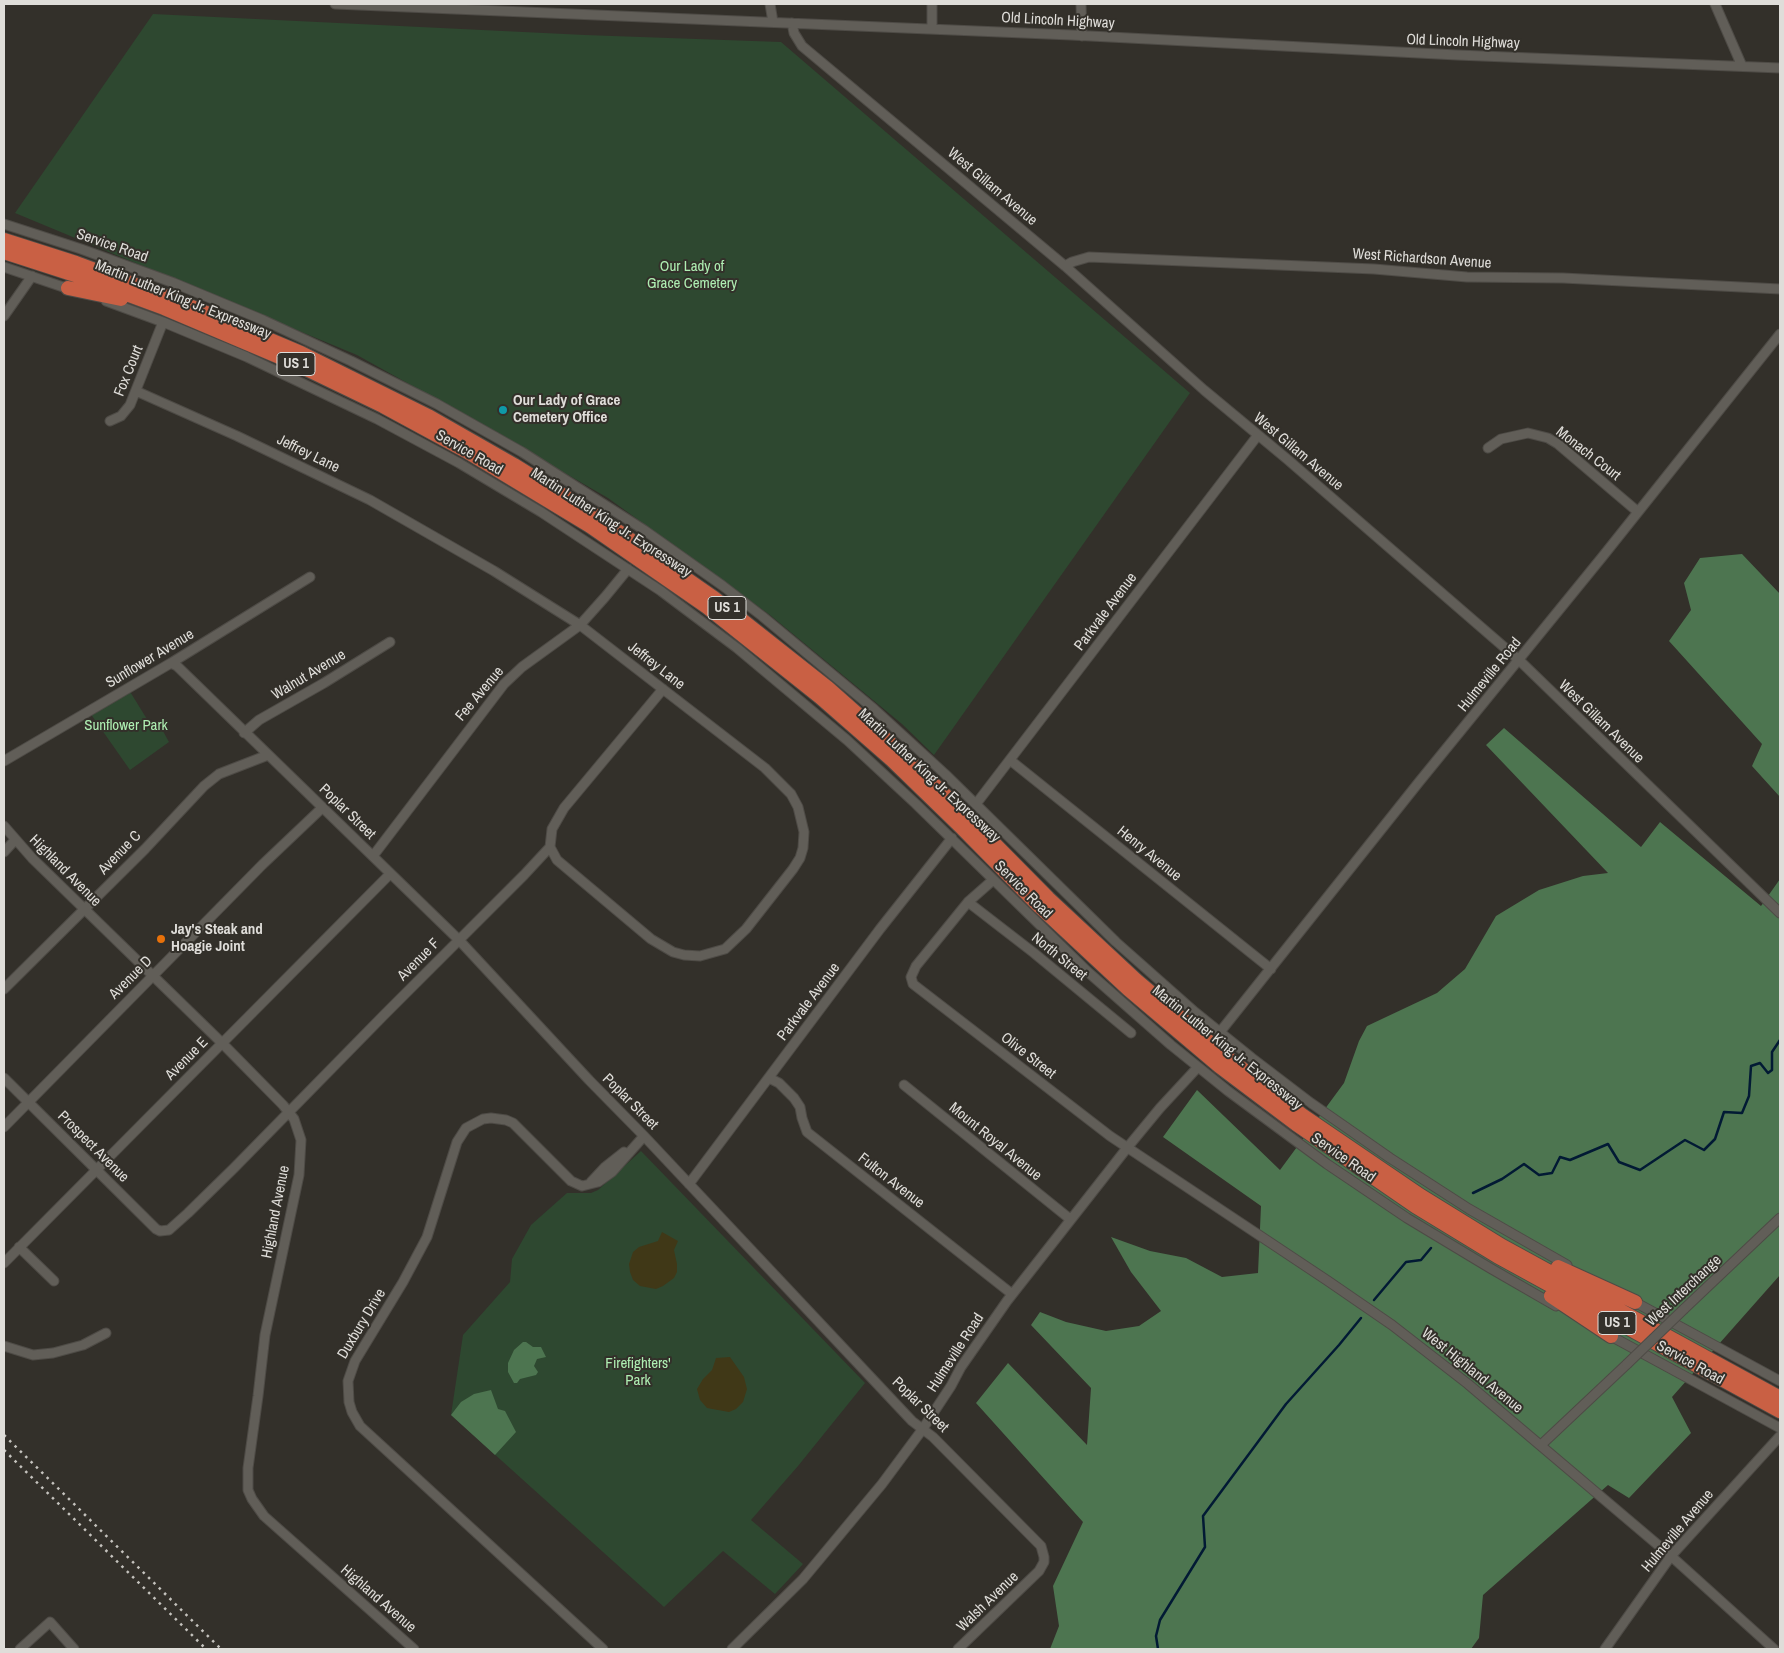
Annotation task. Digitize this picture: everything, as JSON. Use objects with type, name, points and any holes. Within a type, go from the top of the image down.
[{"type":"highway","name":"Martin Luther King Jr. Expressway","points":[[4,240],[76,263],[168,297],[257,333],[345,374],[472,440],[636,542],[745,622],[864,720],[934,785],[1106,953],[1196,1032],[1264,1086],[1342,1143],[1421,1196],[1561,1279],[1780,1398]]},
{"type":"highway","name":"Martin Luther King Jr. Expressway","points":[[4,252],[72,274],[164,308],[296,364],[424,428],[549,500],[677,585],[768,654],[856,729],[961,827],[1069,934],[1176,1031],[1296,1124],[1375,1180],[1455,1231],[1580,1303],[1780,1411]]},
{"type":"highway","points":[[68,288],[164,308]]},
{"type":"highway","points":[[1455,1231],[1611,1336]]},
{"type":"highway","points":[[1479,1231],[1500,1235],[1565,1271],[1635,1302]]},
{"type":"street","name":"Old Lincoln Highway","points":[[335,4],[932,29],[1428,54],[1780,68]]},
{"type":"street","points":[[770,4],[773,22]]},
{"type":"street","points":[[932,4],[932,29]]},
{"type":"street","points":[[1081,4],[1082,36]]},
{"type":"street","points":[[1715,4],[1742,66]]},
{"type":"street","name":"West Gillam Avenue","points":[[792,23],[796,38],[802,46],[1065,266],[1143,337],[1519,660],[1780,913]]},
{"type":"street","name":"Service Road","points":[[4,224],[128,265],[272,324],[395,382],[522,452],[644,530],[762,616],[874,709],[976,804],[1109,936],[1220,1032],[1304,1097],[1398,1163],[1510,1233],[1780,1382]]},
{"type":"street","name":"West Richardson Avenue","points":[[1065,266],[1089,257],[1374,269],[1467,277],[1555,278],[1780,289]]},
{"type":"street","name":"Service Road","points":[[4,267],[163,322],[290,377],[409,436],[533,507],[628,569],[699,619],[781,684],[882,771],[1088,972],[1198,1067],[1287,1136],[1407,1218],[1490,1268],[1780,1428]]},
{"type":"street","points":[[4,316],[32,276]]},
{"type":"street","name":"Fox Court","points":[[110,421],[125,412],[130,405],[163,322]]},
{"type":"street","name":"Hulmeville Road","points":[[1220,1032],[1780,334]]},
{"type":"street","name":"Jeffrey Lane","points":[[136,391],[237,436],[370,500],[479,562],[580,625],[765,768],[791,794],[798,807],[804,832],[803,848],[794,869],[746,929],[730,945],[713,954],[692,956],[673,952],[651,939],[557,860],[550,847]]},
{"type":"street","name":"Monach Court","points":[[1488,448],[1501,439],[1528,433],[1548,438],[1558,444],[1638,512]]},
{"type":"street","name":"Parkvale Avenue","points":[[976,804],[1258,435]]},
{"type":"street","name":"Fee Avenue","points":[[373,856],[504,684],[522,667],[580,625],[628,569]]},
{"type":"street","name":"Sunflower Avenue","points":[[4,762],[171,663],[310,577]]},
{"type":"street","name":"Walnut Avenue","points":[[244,733],[259,720],[390,642]]},
{"type":"street","name":"Poplar Street","points":[[171,663],[177,666],[458,940],[922,1430],[933,1437],[1041,1546],[1044,1562],[1036,1574]]},
{"type":"street","points":[[550,847],[552,829],[564,808],[663,689]]},
{"type":"street","name":"Avenue C","points":[[4,989],[145,849],[211,779],[219,774],[268,756]]},
{"type":"street","name":"Henry Avenue","points":[[1010,760],[1271,969]]},
{"type":"street","name":"Avenue D","points":[[4,1127],[262,865],[322,808]]},
{"type":"street","name":"Highland Avenue","points":[[4,826],[15,840],[83,909],[222,1043],[294,1119],[299,1132],[301,1157],[290,1219],[265,1335],[248,1468],[248,1490],[264,1516],[414,1649]]},
{"type":"street","name":"Parkvale Avenue","points":[[689,1184],[880,929],[952,838]]},
{"type":"street","points":[[4,852],[15,840]]},
{"type":"street","name":"Avenue F","points":[[166,1230],[195,1206],[550,847]]},
{"type":"street","name":"Avenue E","points":[[4,1263],[390,874]]},
{"type":"street","points":[[968,902],[993,880]]},
{"type":"street","name":"Olive Street","points":[[968,902],[916,966],[911,977],[913,984],[1127,1148]]},
{"type":"street","name":"North Street","points":[[968,902],[1034,953],[1131,1033]]},
{"type":"street","name":"Hulmeville Road","points":[[732,1649],[803,1579],[882,1484],[922,1430],[961,1367],[1012,1294],[1127,1148],[1160,1108],[1198,1067]]},
{"type":"street","name":"Prospect Avenue","points":[[4,1078],[156,1229],[166,1230]]},
{"type":"street","name":"Fulton Avenue","points":[[769,1078],[779,1083],[794,1098],[800,1107],[807,1132],[1012,1294]]},
{"type":"street","name":"Mount Royal Avenue","points":[[904,1085],[1070,1219]]},
{"type":"street","name":"Duxbury Drive","points":[[603,1649],[360,1426],[352,1412],[348,1381],[355,1361],[404,1282],[427,1237],[457,1142],[466,1128],[483,1119],[491,1118],[513,1123],[571,1181],[578,1185],[588,1186],[605,1167],[644,1136]]},
{"type":"street","name":"West Highland Avenue","points":[[1127,1148],[1253,1230],[1392,1325],[1468,1384],[1541,1445],[1671,1556],[1774,1649]]},
{"type":"street","name":"West Interchange","points":[[1541,1445],[1780,1218]]},
{"type":"street","points":[[19,1247],[54,1281]]},
{"type":"street","points":[[4,1346],[33,1355],[53,1353],[83,1345],[106,1333]]},
{"type":"street","name":"Hulmeville Avenue","points":[[1605,1649],[1671,1556],[1780,1436]]},
{"type":"street","name":"Walsh Avenue","points":[[958,1649],[1036,1574]]},
{"type":"street","points":[[20,1649],[50,1622],[74,1649]]},
{"type":"green space","name":"Our Lady of Grace Cemetery","points":[[153,14],[585,35],[781,42],[1190,393],[934,755],[902,724],[770,615],[608,498],[357,355],[15,213]]},
{"type":"green space","points":[[1742,554],[1780,594],[1780,797],[1752,766],[1762,744],[1669,641],[1691,610],[1684,583],[1700,558]]},
{"type":"green space","name":"Sunflower Park","points":[[129,690],[150,724],[158,722],[169,742],[130,770],[90,713]]},
{"type":"green space","points":[[1504,728],[1641,847],[1660,822],[1761,906],[1780,879],[1780,1275],[1672,1397],[1691,1433],[1629,1498],[1608,1485],[1483,1595],[1479,1638],[1471,1649],[1050,1649],[1059,1626],[1053,1586],[1083,1522],[976,1403],[1008,1363],[1087,1445],[1091,1388],[1031,1325],[1040,1312],[1066,1322],[1106,1331],[1139,1326],[1161,1311],[1131,1272],[1111,1237],[1150,1251],[1186,1258],[1222,1277],[1258,1273],[1261,1206],[1163,1137],[1197,1090],[1280,1170],[1344,1083],[1359,1041],[1367,1026],[1437,993],[1465,969],[1496,916],[1539,890],[1583,876],[1608,873],[1486,745]]},
{"type":"green space","name":"Firefighters' Park","points":[[641,1151],[865,1383],[798,1466],[751,1520],[803,1564],[775,1594],[723,1551],[664,1607],[451,1415],[463,1335],[510,1282],[512,1259],[531,1225],[567,1193],[591,1193],[598,1190]]},
{"type":"green space","points":[[523,1342],[533,1347],[541,1347],[546,1357],[537,1359],[534,1366],[538,1372],[536,1375],[520,1379],[517,1383],[514,1383],[508,1372],[508,1363],[514,1350]]},
{"type":"green space","points":[[491,1390],[498,1409],[505,1411],[516,1432],[495,1455],[451,1415],[461,1402],[474,1394]]},
{"type":"sand","points":[[662,1232],[678,1241],[674,1250],[677,1272],[674,1278],[656,1289],[640,1286],[633,1280],[630,1272],[629,1264],[633,1252],[639,1247],[658,1241]]},
{"type":"sand","points":[[730,1357],[744,1377],[747,1389],[743,1402],[736,1409],[729,1412],[707,1408],[700,1400],[697,1389],[712,1370],[716,1358]]},
{"type":"waterway","points":[[1473,1193],[1502,1179],[1524,1164],[1539,1175],[1552,1173],[1560,1157],[1570,1160],[1608,1144],[1619,1162],[1640,1170],[1685,1140],[1704,1150],[1715,1139],[1724,1112],[1742,1113],[1749,1096],[1751,1066],[1760,1063],[1768,1073],[1772,1070],[1772,1052],[1780,1040]]},
{"type":"waterway","points":[[1374,1300],[1406,1262],[1421,1260],[1431,1248]]},
{"type":"waterway","points":[[1158,1649],[1156,1636],[1160,1620],[1205,1547],[1203,1516],[1286,1404],[1361,1318]]},
{"type":"railway","points":[[4,1435],[221,1649]]},
{"type":"railway","points":[[4,1450],[206,1649]]},
{"type":"place","name":"Our Lady of Grace Cemetery Office","points":[[503,410]]},
{"type":"place","name":"Jay's Steak and Hoagie Joint","points":[[161,939]]}]
